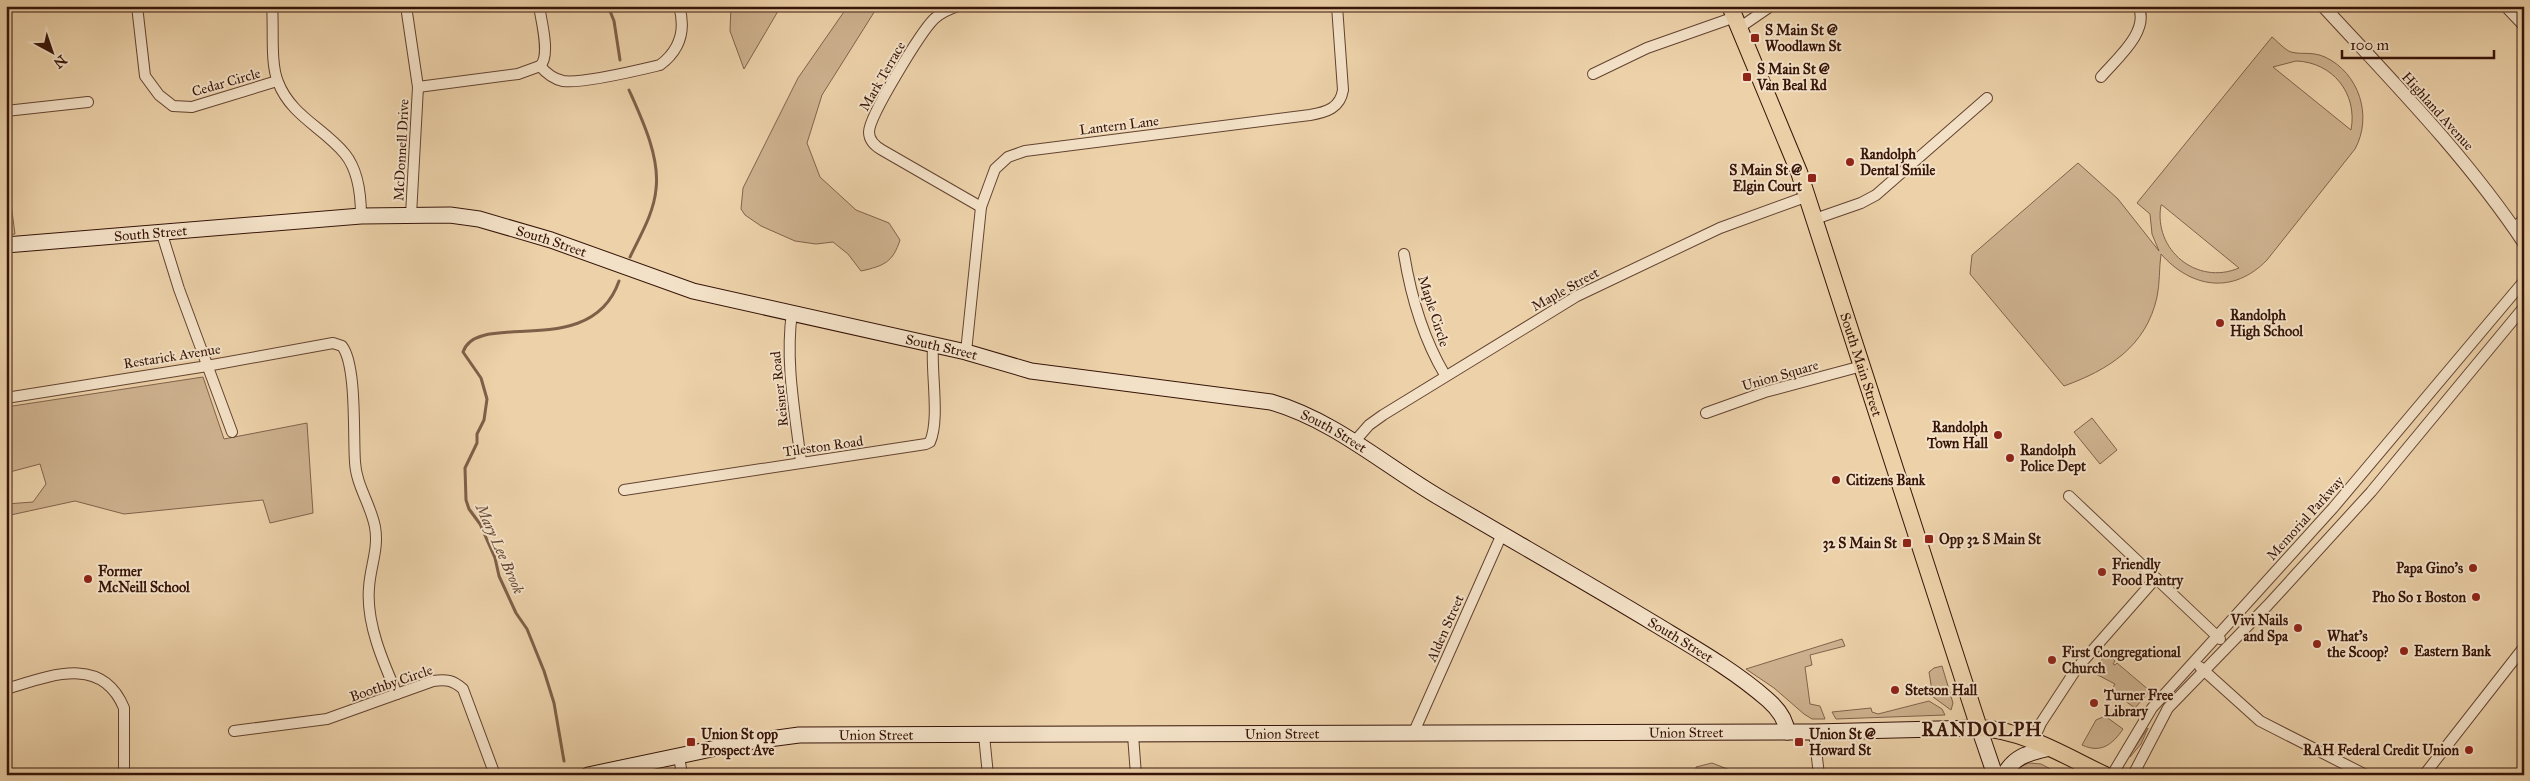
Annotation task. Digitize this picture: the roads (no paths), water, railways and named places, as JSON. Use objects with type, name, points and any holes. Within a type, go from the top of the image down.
[{"type":"main road","name":"South Main Street","points":[[1735,17],[1783,130],[1808,196],[1980,728]]},
{"type":"main road","name":"South Street","points":[[6,245],[361,216],[450,215],[479,219],[551,240],[693,291],[966,352],[1031,371],[1272,402],[1315,418],[1354,441],[1429,492],[1608,596],[1732,673],[1770,702],[1781,715],[1787,732]]},
{"type":"main road","name":"Union Street","points":[[588,775],[761,739],[790,736],[1814,732],[1980,728]]},
{"type":"main road","points":[[1995,775],[1980,728],[2000,730],[2033,741],[2105,775]]},
{"type":"main road","points":[[2004,775],[2011,763],[2019,756],[2050,748]]},
{"type":"street","name":"Cedar Circle","points":[[137,6],[145,76],[159,95],[173,106],[192,108],[278,82]]},
{"type":"street","name":"Cedar Circle","points":[[272,6],[278,82],[292,106],[345,154],[352,166],[361,201],[361,216]]},
{"type":"street","name":"McDonnell Drive","points":[[406,6],[418,87],[411,215]]},
{"type":"street","points":[[539,6],[546,53],[540,66],[547,74],[557,80],[574,81],[660,64],[670,57],[682,34],[683,20],[679,6]]},
{"type":"street","name":"Mark Terrace","points":[[958,6],[936,17],[922,34],[877,109],[870,124],[869,135],[875,146],[981,207]]},
{"type":"street","name":"Lantern Lane","points":[[966,352],[981,207],[995,169],[1004,160],[1019,153],[1310,115],[1331,110],[1339,101],[1343,90],[1337,6]]},
{"type":"street","points":[[1593,74],[1647,48],[1772,6]]},
{"type":"street","points":[[2101,77],[2137,31],[2141,17],[2138,6]]},
{"type":"street","name":"Highland Avenue","points":[[2323,6],[2448,143],[2524,243]]},
{"type":"street","points":[[2504,6],[2524,26]]},
{"type":"street","name":"McDonnell Drive","points":[[418,87],[518,74],[540,66]]},
{"type":"street","points":[[1815,219],[1861,203],[1876,195],[1986,98]]},
{"type":"street","points":[[6,111],[88,102]]},
{"type":"street","name":"Maple Street","points":[[1354,441],[1375,420],[1555,308],[1729,224],[1808,196]]},
{"type":"street","points":[[2514,228],[2524,219]]},
{"type":"street","points":[[161,231],[207,366],[232,432]]},
{"type":"street","name":"Maple Circle","points":[[1404,254],[1419,316],[1433,354],[1445,375]]},
{"type":"street","name":"Memorial Parkway","points":[[2112,775],[2148,714],[2390,443],[2524,280]]},
{"type":"street","points":[[2133,775],[2166,711],[2376,486],[2524,307]]},
{"type":"street","name":"Reisner Road","points":[[792,312],[788,337],[789,365],[801,462]]},
{"type":"street","name":"Restarick Avenue","points":[[6,398],[207,366],[333,343],[342,346],[346,353],[354,402],[356,470],[375,529],[376,552],[369,587],[370,606],[384,665],[397,694]]},
{"type":"street","name":"Tileston Road","points":[[624,490],[801,462],[920,446],[930,442],[934,426],[933,346]]},
{"type":"street","name":"Union Square","points":[[1706,413],[1765,392],[1862,366]]},
{"type":"street","points":[[2069,496],[2228,646]]},
{"type":"street","name":"Alden Street","points":[[1413,734],[1502,534]]},
{"type":"street","points":[[2033,741],[2041,723],[2080,664],[2156,578]]},
{"type":"street","points":[[2424,775],[2524,648]]},
{"type":"street","points":[[2194,662],[2260,721],[2366,775]]},
{"type":"street","points":[[6,689],[48,676],[78,673],[90,674],[108,684],[120,698],[124,708],[124,775]]},
{"type":"street","name":"Boothby Circle","points":[[234,731],[327,719],[433,681],[446,679],[455,682],[463,689],[495,775]]},
{"type":"street","points":[[1814,732],[1818,775]]},
{"type":"street","points":[[1133,734],[1136,775]]},
{"type":"street","points":[[984,735],[988,775]]},
{"type":"street","points":[[679,756],[682,775]]},
{"type":"waterway","name":"Mary Lee Brook","points":[[608,6],[614,21],[620,60]]},
{"type":"waterway","name":"Mary Lee Brook","points":[[629,90],[649,138],[657,177],[652,207],[630,257]]},
{"type":"waterway","name":"Mary Lee Brook","points":[[564,761],[554,703],[544,671],[527,629],[516,613],[499,576],[495,558],[480,524],[469,509],[466,500],[465,468],[477,443],[477,434],[484,420],[487,399],[481,378],[463,352],[473,340],[489,334],[561,328],[585,320],[605,306],[619,281]]},
{"type":"place","name":"S Main St @ Woodlawn St","points":[[1755,38]]},
{"type":"place","name":"S Main St @ Van Beal Rd","points":[[1747,77]]},
{"type":"place","name":"Randolph Dental Smile","points":[[1850,162]]},
{"type":"place","name":"S Main St @ Elgin Court","points":[[1812,178]]},
{"type":"place","name":"Randolph High School","points":[[2220,323]]},
{"type":"place","name":"Randolph Town Hall","points":[[1998,435]]},
{"type":"place","name":"Randolph Police Dept","points":[[2010,458]]},
{"type":"place","name":"Citizens Bank","points":[[1836,480]]},
{"type":"place","name":"Opp 32 S Main St","points":[[1929,539]]},
{"type":"place","name":"32 S Main St","points":[[1907,543]]},
{"type":"place","name":"Papa Gino's","points":[[2473,568]]},
{"type":"place","name":"Friendly Food Pantry","points":[[2102,572]]},
{"type":"place","name":"Former McNeill School","points":[[88,579]]},
{"type":"place","name":"Pho So 1 Boston","points":[[2476,597]]},
{"type":"place","name":"Vivi Nails and Spa","points":[[2298,628]]},
{"type":"place","name":"What's the Scoop?","points":[[2317,644]]},
{"type":"place","name":"Eastern Bank","points":[[2404,651]]},
{"type":"place","name":"First Congregational Church","points":[[2052,660]]},
{"type":"place","name":"Stetson Hall","points":[[1895,690]]},
{"type":"place","name":"Turner Free Library","points":[[2094,703]]},
{"type":"place","name":"Union St opp Prospect Ave","points":[[691,742]]},
{"type":"place","name":"Union St @ Howard St","points":[[1799,742]]},
{"type":"place","name":"RAH Federal Credit Union","points":[[2469,750]]},
{"type":"district","name":"RANDOLPH","points":[[1982,729]]}]
